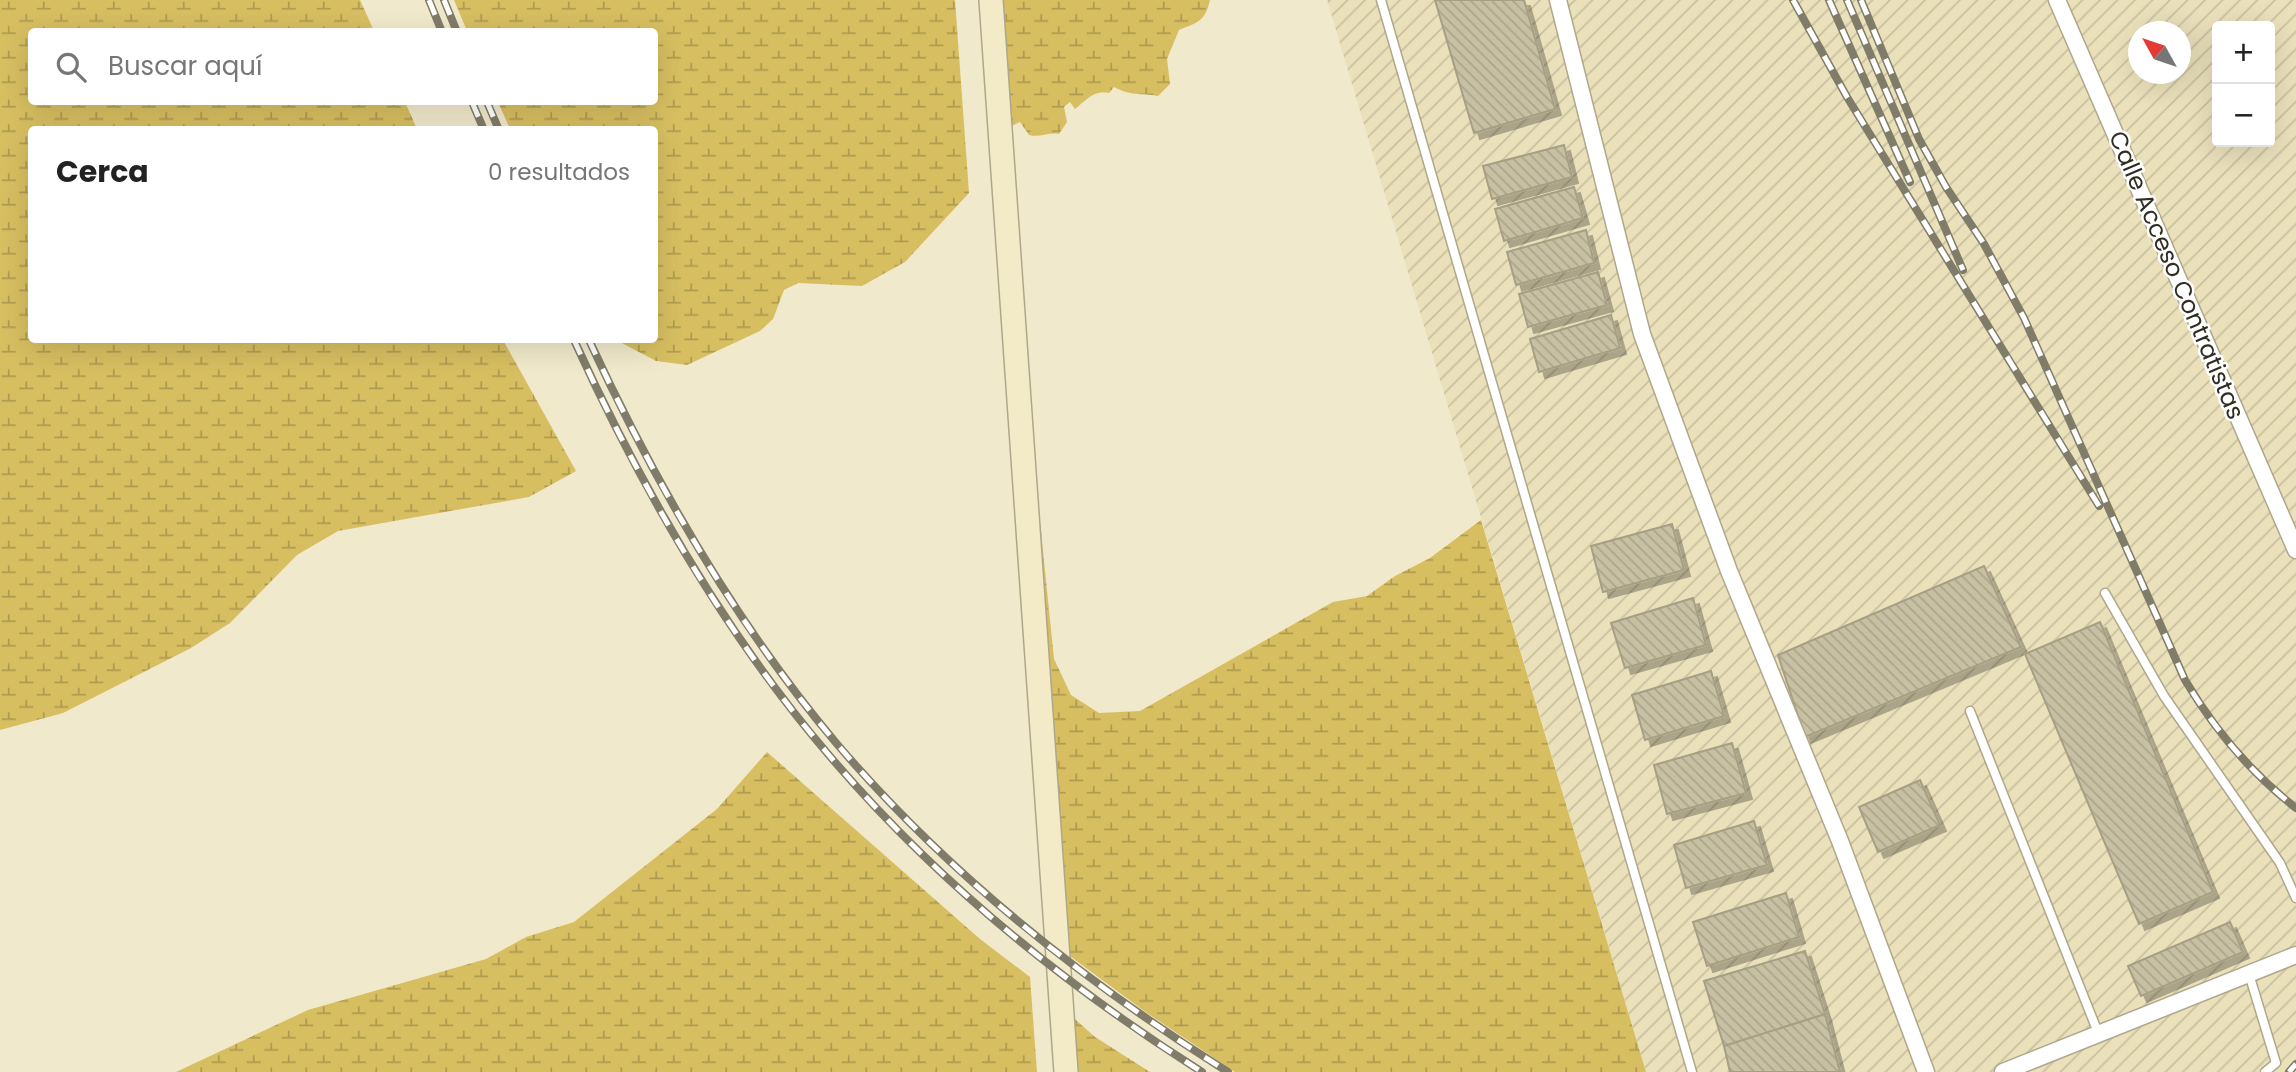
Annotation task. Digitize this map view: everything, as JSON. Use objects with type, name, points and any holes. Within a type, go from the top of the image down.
[{"type":"main road","points":[[991,0],[1066,1072]]},
{"type":"street","points":[[1558,0],[1642,334],[1729,571],[1840,841],[1926,1072]]},
{"type":"street","name":"Calle Acceso Contratistas","points":[[2057,0],[2296,550]]},
{"type":"street","points":[[2003,1072],[2296,955]]},
{"type":"lane","points":[[1381,0],[1692,1072]]},
{"type":"lane","points":[[2105,593],[2164,696],[2280,863],[2296,898]]},
{"type":"lane","points":[[1970,711],[2099,1035]]},
{"type":"lane","points":[[2249,974],[2276,1063],[2265,1072]]},
{"type":"shaded area","points":[[1327,0],[2296,0],[2296,1072],[1646,1072]]},
{"type":"green space","points":[[0,0],[360,0],[373,28],[28,28],[28,105],[406,105],[416,126],[28,126],[28,343],[505,343],[576,471],[529,497],[338,531],[297,555],[230,623],[191,648],[63,713],[0,730]]},
{"type":"green space","points":[[454,0],[955,0],[969,193],[905,262],[862,286],[798,283],[784,290],[773,319],[760,331],[687,365],[656,361],[622,343],[658,343],[658,126],[509,126],[499,105],[658,105],[658,28],[466,28]]},
{"type":"green space","points":[[999,0],[1210,0],[1206,13],[1200,20],[1179,30],[1167,59],[1170,84],[1158,96],[1130,93],[1114,87],[1109,93],[1091,96],[1075,109],[1070,102],[1064,107],[1067,122],[1059,134],[1037,136],[1029,135],[1020,122],[1007,128]]},
{"type":"green space","points":[[1033,453],[1054,659],[1071,695],[1099,713],[1140,711],[1333,602],[1367,596],[1395,576],[1430,558],[1481,520],[1646,1072],[1235,1072],[1147,1013],[1063,951]]},
{"type":"green space","points":[[767,752],[980,939],[1030,977],[1037,1072],[176,1072],[308,1010],[486,959],[526,937],[574,922],[717,809]]},
{"type":"green space","points":[[1067,1012],[1095,1037],[1150,1072],[1072,1072]]},
{"type":"building","points":[[1435,0],[1524,0],[1555,109],[1474,133]]},
{"type":"building","points":[[1564,145],[1572,177],[1492,199],[1483,166]]},
{"type":"building","points":[[1574,187],[1583,218],[1504,241],[1495,209]]},
{"type":"building","points":[[1586,230],[1594,263],[1516,285],[1507,252]]},
{"type":"building","points":[[1598,272],[1607,305],[1528,327],[1519,294]]},
{"type":"building","points":[[1611,315],[1620,348],[1539,372],[1530,339]]},
{"type":"building","points":[[1672,524],[1684,570],[1603,592],[1591,546]]},
{"type":"building","points":[[1984,566],[2021,647],[1805,737],[1778,655]]},
{"type":"building","points":[[1693,598],[1706,645],[1625,668],[1611,623]]},
{"type":"building","points":[[2100,622],[2213,892],[2139,924],[2025,654]]},
{"type":"building","points":[[1711,671],[1724,716],[1645,740],[1632,695]]},
{"type":"building","points":[[1732,743],[1746,793],[1667,814],[1654,765]]},
{"type":"building","points":[[1920,780],[1940,825],[1878,852],[1859,807]]},
{"type":"building","points":[[1754,821],[1767,865],[1686,888],[1674,845]]},
{"type":"building","points":[[1786,893],[1799,937],[1707,966],[1693,922]]},
{"type":"building","points":[[2230,922],[2243,952],[2141,996],[2128,966]]},
{"type":"building","points":[[1805,951],[1825,1014],[1724,1046],[1704,981]]},
{"type":"building","points":[[1825,1014],[1840,1072],[1730,1072],[1724,1046]]},
{"type":"railway","points":[[429,0],[440,28]]},
{"type":"railway","points":[[444,0],[455,28]]},
{"type":"railway","points":[[1793,0],[1847,97],[2099,506]]},
{"type":"railway","points":[[1829,0],[1910,182]]},
{"type":"railway","points":[[1847,0],[1963,270]]},
{"type":"railway","points":[[1861,0],[1919,139],[1946,187],[1984,244],[2024,318],[2185,680],[2234,749],[2296,808]]},
{"type":"railway","points":[[473,105],[482,126]]},
{"type":"railway","points":[[488,105],[497,126]]},
{"type":"railway","points":[[575,343],[627,449],[686,556],[753,658],[828,754],[912,844],[1003,927],[1100,1003],[1202,1072]]},
{"type":"railway","points":[[590,343],[641,446],[731,601],[764,650],[837,744],[925,837],[1020,923],[1121,1001],[1228,1072]]},
{"type":"railway","points":[[2289,1072],[2296,1064]]}]
